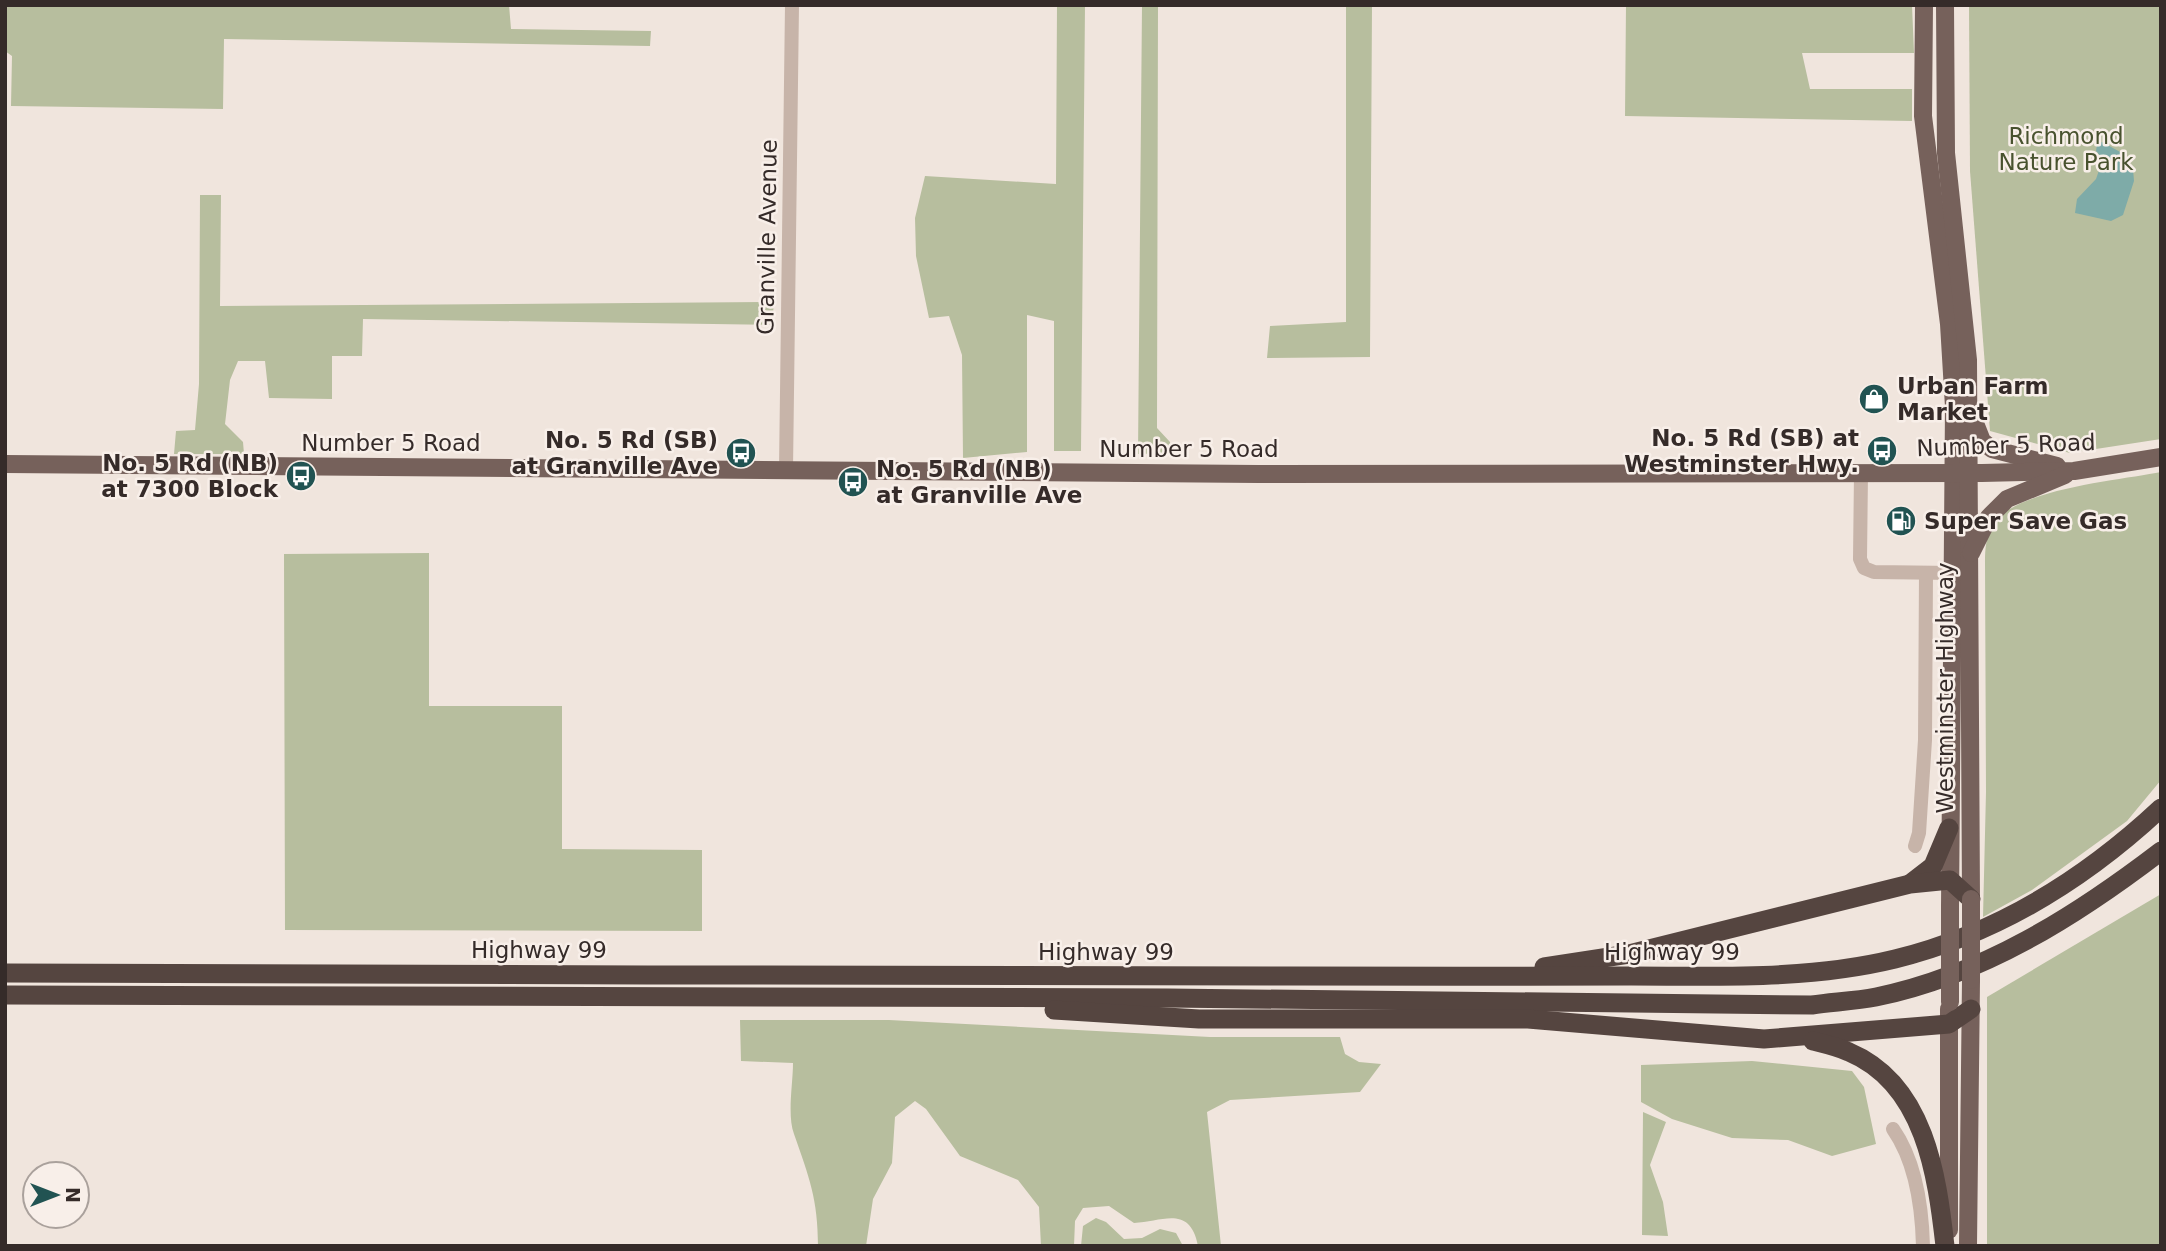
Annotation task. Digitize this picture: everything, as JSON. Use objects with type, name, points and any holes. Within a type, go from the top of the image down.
[{"type":"highway","name":"Highway 99","points":[[5,973],[1502,977],[1749,976],[1842,970],[1897,959],[1944,944],[2026,909],[2077,877],[2126,840],[2161,808]]},
{"type":"highway","points":[[1910,884],[1933,866],[1949,828]]},
{"type":"highway","name":"Highway 99","points":[[5,995],[1196,998],[1812,1005],[1875,997],[1952,974],[2043,933],[2101,897],[2161,851]]},
{"type":"highway","points":[[1502,977],[1535,968],[1629,954],[1910,884],[1950,880],[1971,899]]},
{"type":"highway","points":[[962,999],[1017,1007],[1199,1019],[1528,1019],[1717,1037],[1802,1038],[1949,1024],[1971,1001]]},
{"type":"highway","points":[[1802,1038],[1850,1052],[1880,1072],[1899,1092],[1923,1134],[1933,1162],[1947,1246]]},
{"type":"main road","name":"Westminster Highway","points":[[1924,5],[1923,116],[1949,324],[1969,556],[1971,1001],[1968,1246]]},
{"type":"main road","name":"Westminster Highway","points":[[1945,5],[1946,153],[1964,309],[1969,408],[1953,573],[1947,1246]]},
{"type":"main road","points":[[1969,408],[1983,441],[1992,449],[2074,471]]},
{"type":"main road","name":"Number 5 Road","points":[[5,464],[1244,474],[1861,473],[2074,471],[2161,457]]},
{"type":"main road","points":[[1969,556],[1989,517],[2007,499],[2074,471]]},
{"type":"street","name":"Granville Avenue","points":[[786,470],[792,5]]},
{"type":"street","name":"Westminster Highway","points":[[1861,473],[1861,563],[1874,572],[1953,573]]},
{"type":"street","name":"Westminster Highway","points":[[1915,846],[1919,832],[1924,753],[1926,573]]},
{"type":"street","points":[[1893,1129],[1906,1147],[1920,1204],[1923,1246]]},
{"type":"green space","points":[[5,5],[509,5],[511,29],[651,31],[650,46],[224,39],[223,109],[11,106],[12,56],[5,51]]},
{"type":"green space","points":[[1057,5],[1085,5],[1081,451],[1054,451],[1054,321],[1027,315],[1027,452],[963,458],[962,355],[949,316],[929,318],[916,256],[915,218],[925,176],[1056,184]]},
{"type":"green space","points":[[1142,5],[1158,5],[1157,428],[1170,442],[1171,453],[1138,454]]},
{"type":"green space","points":[[1346,5],[1372,5],[1370,357],[1267,358],[1270,326],[1346,322]]},
{"type":"green space","points":[[1626,5],[1912,5],[1914,53],[1802,53],[1810,89],[1912,89],[1912,121],[1625,116]]},
{"type":"green space","name":"Richmond Nature Park","points":[[1969,5],[2161,5],[2161,439],[2070,453],[1990,431],[1970,171]]},
{"type":"green space","points":[[200,195],[221,195],[220,306],[773,302],[774,325],[363,319],[362,356],[332,356],[332,399],[269,398],[265,361],[238,361],[230,380],[225,424],[243,442],[244,454],[174,454],[176,431],[195,430],[199,384]]},
{"type":"green space","points":[[2161,472],[2161,780],[2127,821],[2032,890],[1983,917],[1986,792],[1985,557],[1989,534],[2004,513],[2022,503],[2070,488]]},
{"type":"green space","points":[[429,553],[429,706],[562,706],[562,849],[702,850],[702,931],[285,930],[284,554]]},
{"type":"green space","points":[[2161,894],[2161,1246],[1987,1246],[1987,997]]},
{"type":"green space","points":[[740,1020],[889,1020],[1210,1037],[1340,1037],[1345,1054],[1359,1062],[1381,1064],[1360,1092],[1230,1100],[1207,1112],[1221,1246],[1198,1246],[1194,1233],[1182,1220],[1174,1218],[1134,1223],[1109,1206],[1083,1208],[1075,1221],[1074,1246],[1041,1246],[1039,1207],[1018,1180],[960,1156],[926,1109],[915,1101],[895,1117],[892,1163],[873,1199],[866,1246],[818,1246],[812,1188],[792,1126],[793,1063],[741,1061]]},
{"type":"green space","points":[[1752,1061],[1852,1071],[1864,1087],[1876,1144],[1832,1156],[1788,1140],[1732,1138],[1672,1119],[1641,1102],[1641,1065]]},
{"type":"green space","points":[[1643,1112],[1666,1122],[1650,1165],[1663,1202],[1668,1236],[1642,1235]]},
{"type":"green space","points":[[1096,1218],[1106,1222],[1124,1239],[1142,1238],[1160,1229],[1176,1233],[1183,1246],[1081,1246],[1083,1226]]},
{"type":"water","points":[[2102,142],[2122,153],[2125,164],[2133,169],[2134,181],[2123,215],[2111,221],[2075,213],[2077,199],[2096,179],[2103,159],[2096,151],[2097,145]]},
{"type":"place","name":"Urban Farm Market","points":[[1874,399]]},
{"type":"place","name":"No. 5 Rd (SB) at Westminster Hwy.","points":[[1882,451]]},
{"type":"place","name":"No. 5 Rd (SB) at Granville Ave","points":[[741,453]]},
{"type":"place","name":"No. 5 Rd (NB) at 7300 Block","points":[[301,476]]},
{"type":"place","name":"No. 5 Rd (NB) at Granville Ave","points":[[853,482]]},
{"type":"place","name":"Super Save Gas","points":[[1901,521]]}]
